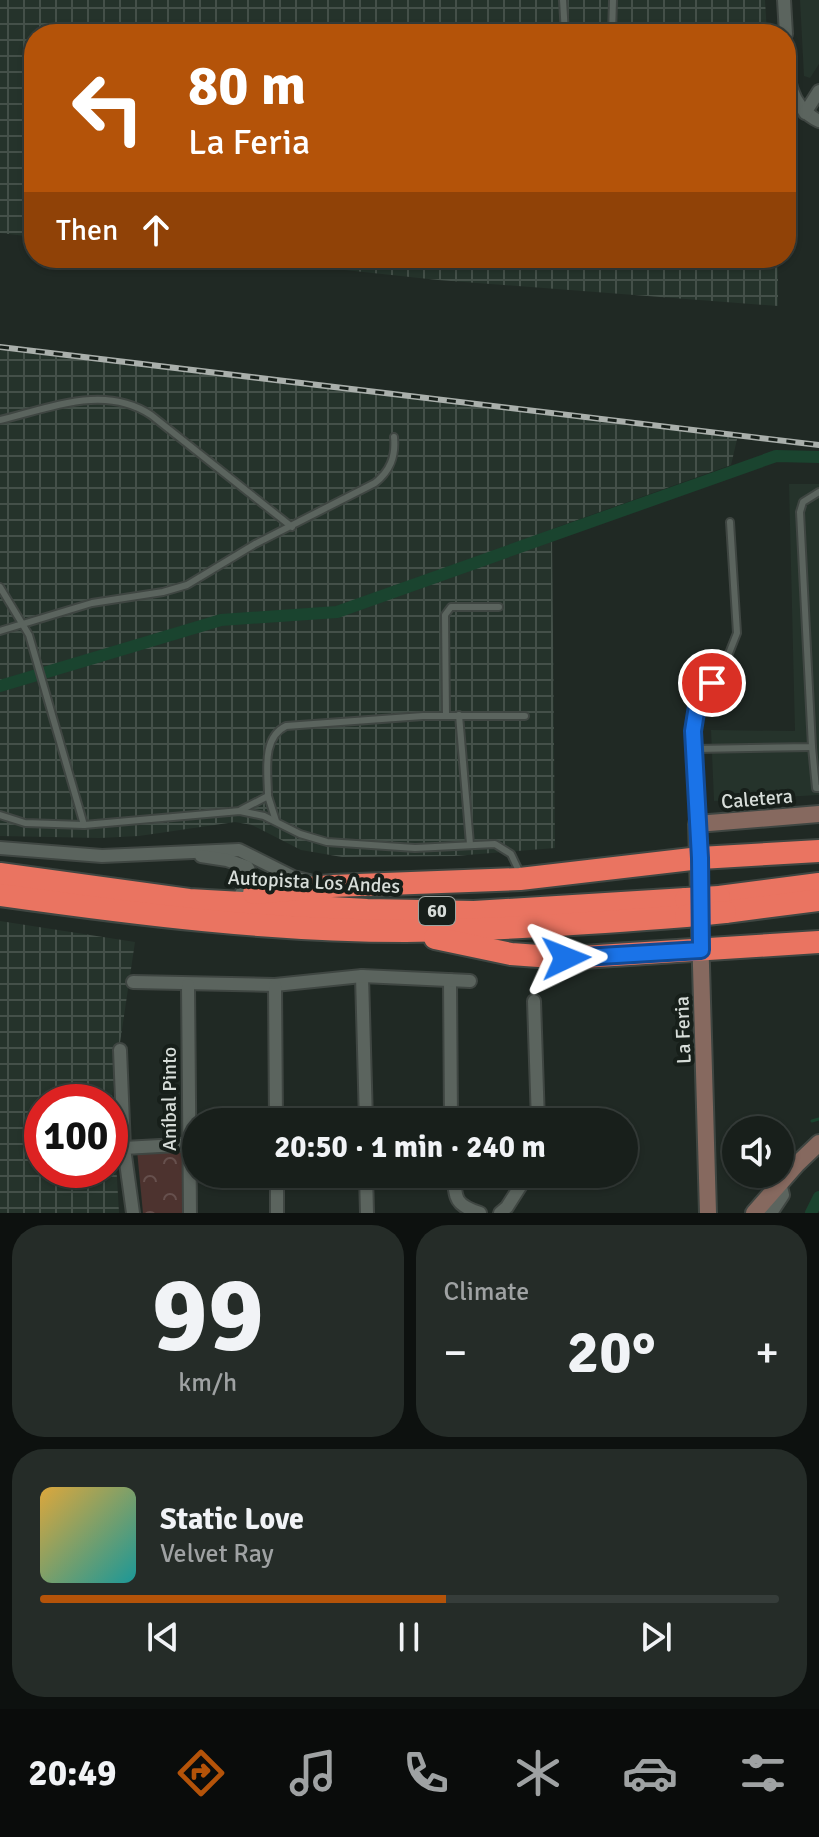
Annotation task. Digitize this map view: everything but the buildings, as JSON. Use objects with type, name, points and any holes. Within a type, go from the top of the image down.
[{"type":"highway","points":[[189,900],[332,886],[520,879],[700,858],[819,851]]},
{"type":"highway","name":"Autopista Los Andes","points":[[0,874],[189,900],[367,910],[474,912],[686,907]]},
{"type":"highway","name":"Autopista Los Andes","points":[[722,904],[819,884]]},
{"type":"highway","name":"Autopista Los Andes","points":[[0,895],[211,922],[405,931],[538,926],[686,907],[819,900]]},
{"type":"highway","points":[[405,931],[484,950],[537,957],[595,958],[819,942]]},
{"type":"main road","name":"Caletera","points":[[697,824],[819,814]]},
{"type":"main road","name":"La Feria","points":[[697,824],[708,1213]]},
{"type":"main road","points":[[794,1169],[819,1143]]},
{"type":"main road","points":[[754,1213],[776,1188]]},
{"type":"street","points":[[784,0],[785,24]]},
{"type":"street","points":[[805,113],[819,91]]},
{"type":"street","points":[[796,104],[819,121]]},
{"type":"street","name":"La Feria","points":[[695,749],[697,824]]},
{"type":"street","points":[[0,848],[90,855],[239,850],[293,877],[332,886]]},
{"type":"street","points":[[174,852],[227,860],[247,867],[249,882],[241,894]]},
{"type":"street","points":[[362,976],[366,1108]]},
{"type":"street","points":[[133,982],[275,985],[362,976],[470,981]]},
{"type":"street","points":[[450,980],[451,1108]]},
{"type":"street","name":"Aníbal Pinto","points":[[188,985],[191,1108]]},
{"type":"street","points":[[275,985],[276,1108]]},
{"type":"street","points":[[534,1001],[538,1108]]},
{"type":"street","points":[[120,1050],[121,1084]]},
{"type":"street","points":[[128,1148],[182,1145]]},
{"type":"street","points":[[128,1177],[133,1213]]},
{"type":"street","name":"Aníbal Pinto","points":[[190,1213],[191,1188]]},
{"type":"street","points":[[277,1188],[277,1213]]},
{"type":"street","points":[[366,1188],[367,1213]]},
{"type":"street","points":[[456,1188],[461,1206],[480,1213]]},
{"type":"street","points":[[500,1213],[519,1188]]},
{"type":"street","points":[[771,1213],[783,1195],[781,1188]]},
{"type":"lane","points":[[563,0],[564,24]]},
{"type":"lane","points":[[612,24],[613,0]]},
{"type":"lane","points":[[0,420],[97,398],[131,404],[151,415],[292,527]]},
{"type":"lane","points":[[0,631],[92,603],[163,592],[187,585],[255,544],[380,479],[392,460],[394,437]]},
{"type":"lane","points":[[819,492],[803,502],[800,512],[812,747],[816,788],[819,788]]},
{"type":"lane","points":[[730,522],[737,633],[726,661],[697,706],[693,731],[695,749],[812,747]]},
{"type":"lane","points":[[0,587],[23,624],[32,646],[84,825]]},
{"type":"lane","points":[[446,716],[447,610],[451,607],[499,607]]},
{"type":"lane","points":[[459,715],[470,844]]},
{"type":"lane","points":[[276,821],[268,796],[270,742],[282,728],[459,715],[525,716]]},
{"type":"lane","points":[[240,811],[268,796]]},
{"type":"lane","points":[[0,815],[25,823],[84,825],[240,811],[276,821],[300,834],[327,842],[415,848],[489,843],[506,849],[515,859],[520,879]]},
{"type":"shaded area","points":[[0,0],[765,0],[766,24],[24,24],[24,236],[0,233]]},
{"type":"shaded area","points":[[800,0],[819,0],[819,64],[810,78],[804,76]]},
{"type":"shaded area","points":[[326,268],[778,268],[778,306],[438,280]]},
{"type":"shaded area","points":[[0,350],[738,435],[731,465],[552,529],[555,848],[455,856],[342,857],[301,850],[252,825],[235,822],[139,836],[0,836]]},
{"type":"shaded area","points":[[789,484],[819,484],[819,795],[714,801],[711,730],[795,731]]},
{"type":"shaded area","points":[[0,921],[135,942],[114,1084],[24,1084],[24,1188],[118,1188],[119,1213],[0,1213]]},
{"type":"green space","points":[[182,1149],[182,1188],[187,1188],[187,1213],[143,1213],[137,1150]]},
{"type":"waterway","points":[[0,686],[221,620],[337,612],[776,456],[819,457]]},
{"type":"waterway","points":[[812,1121],[819,1119]]},
{"type":"waterway","points":[[811,1213],[819,1197]]},
{"type":"railway","points":[[0,347],[819,445]]},
{"type":"route","points":[[566,958],[701,950],[693,731],[697,706],[712,683]]}]
